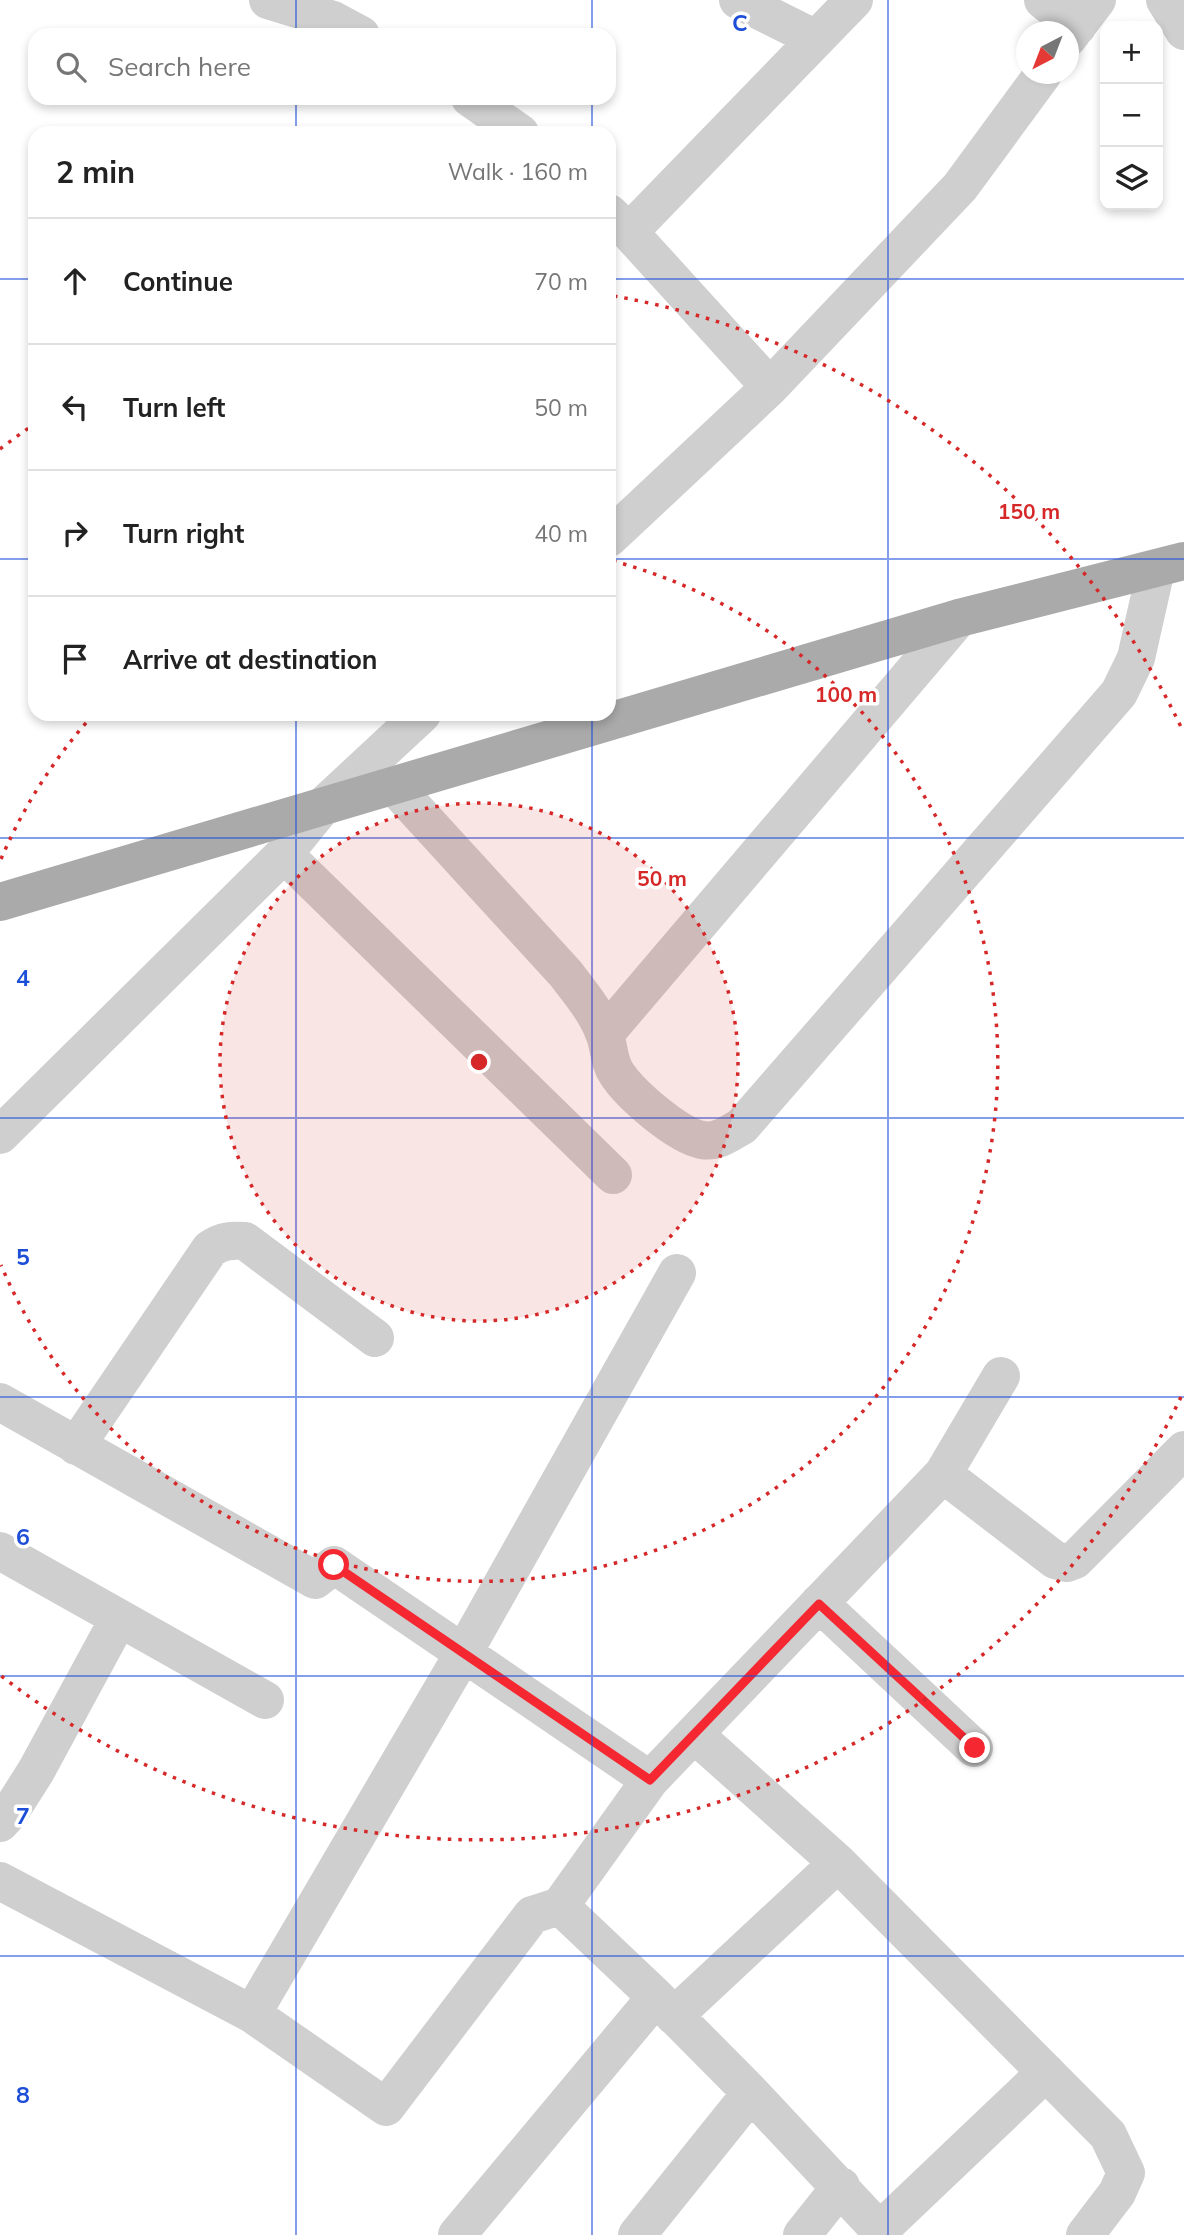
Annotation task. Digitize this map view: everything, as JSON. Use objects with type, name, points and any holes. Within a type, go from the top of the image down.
[{"type":"main road","points":[[616,720],[959,618],[1170,565]]},
{"type":"main road","points":[[0,902],[613,721]]},
{"type":"street","points":[[268,0],[333,20],[348,28]]},
{"type":"street","points":[[738,0],[816,40]]},
{"type":"street","points":[[769,387],[619,223],[816,40],[854,0]]},
{"type":"street","points":[[1043,0],[1081,22]]},
{"type":"street","points":[[1165,0],[1184,32]]},
{"type":"street","points":[[616,531],[769,387],[960,187],[1036,84]]},
{"type":"street","points":[[480,105],[510,126]]},
{"type":"street","points":[[394,786],[566,974],[591,1006],[605,1034],[608,1058],[617,1075],[644,1105],[684,1132],[703,1140],[721,1138],[742,1126],[1119,693],[1136,658],[1170,565]]},
{"type":"street","points":[[605,1034],[959,618]]},
{"type":"street","points":[[0,1135],[284,853],[322,807],[414,721]]},
{"type":"street","points":[[284,853],[613,1175]]},
{"type":"street","points":[[76,1446],[210,1249],[218,1244],[231,1240],[244,1241],[375,1338]]},
{"type":"street","points":[[252,2014],[463,1654],[677,1273]]},
{"type":"street","points":[[0,1881],[252,2014],[386,2107],[532,1915],[560,1906],[650,1780],[943,1474],[1001,1376]]},
{"type":"street","points":[[0,1402],[315,1580],[334,1565],[650,1780]]},
{"type":"street","points":[[943,1474],[1055,1560],[1067,1563],[1075,1560],[1184,1450]]},
{"type":"street","points":[[0,1551],[265,1700]]},
{"type":"street","points":[[819,1604],[975,1748]]},
{"type":"street","points":[[0,1823],[36,1771],[119,1618]]},
{"type":"street","points":[[694,1734],[838,1863],[1108,2135],[1126,2173],[1117,2193],[1085,2235]]},
{"type":"street","points":[[457,2235],[665,2006],[838,1863]]},
{"type":"street","points":[[560,1906],[751,2093],[882,2232],[1046,2072]]},
{"type":"street","points":[[637,2235],[751,2093]]},
{"type":"street","points":[[802,2235],[841,2186]]},
{"type":"route","points":[[334,1565],[650,1780],[819,1604],[975,1748]]}]
